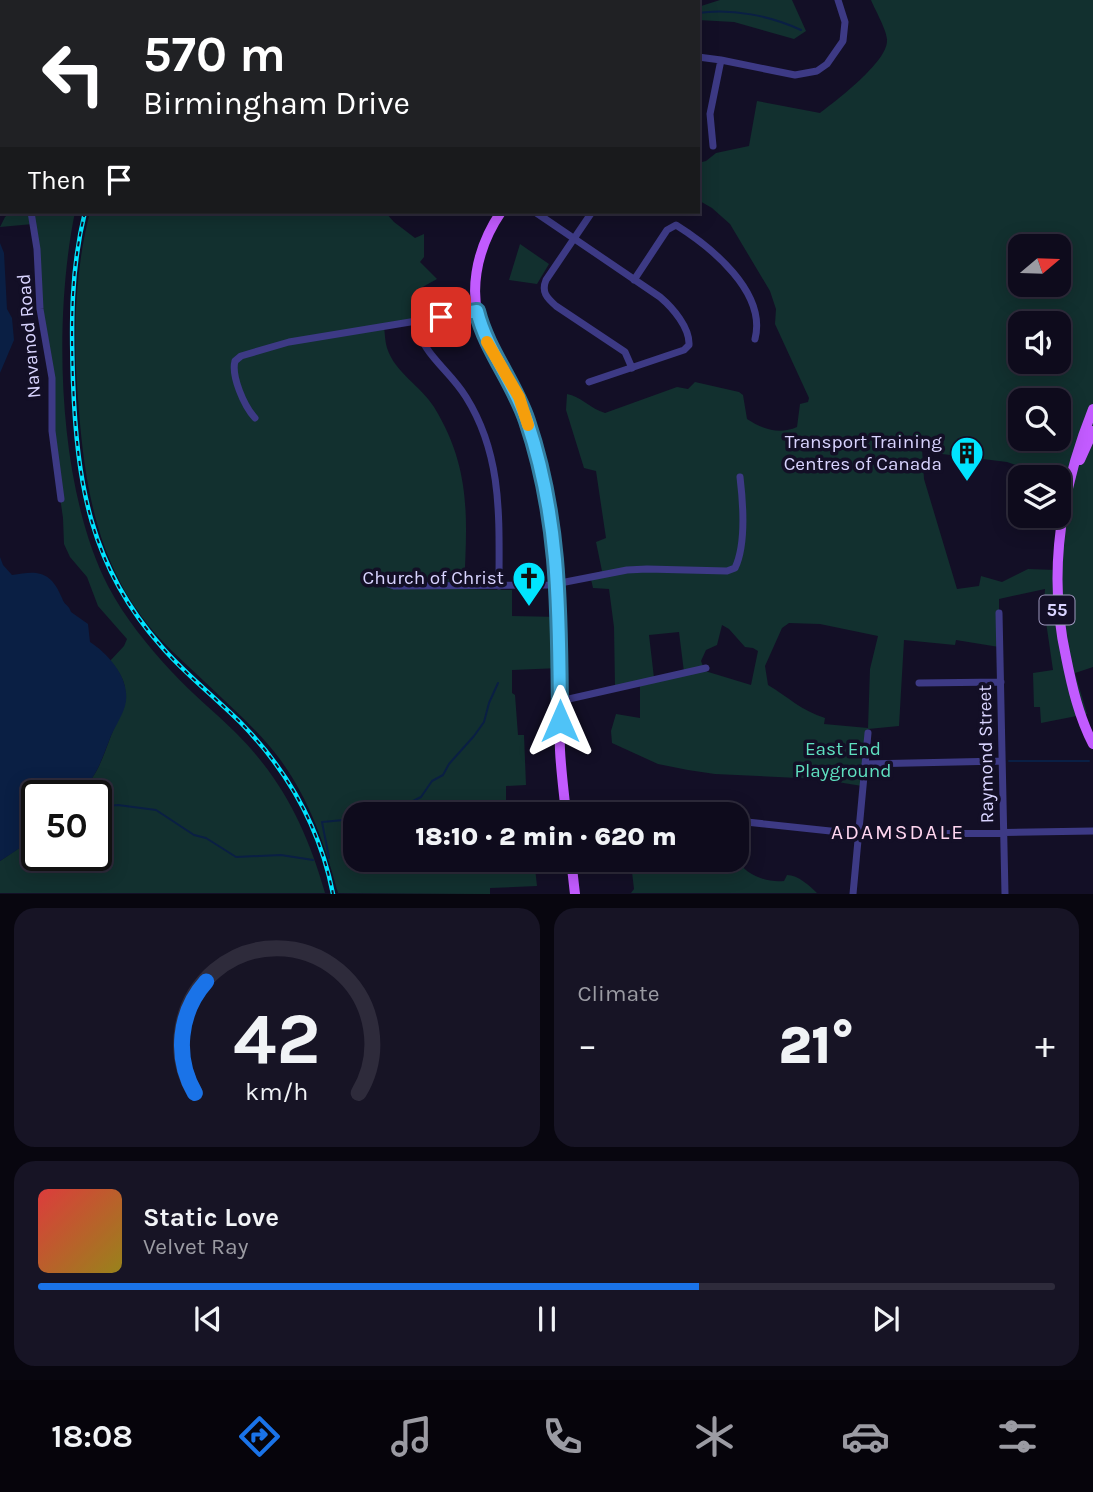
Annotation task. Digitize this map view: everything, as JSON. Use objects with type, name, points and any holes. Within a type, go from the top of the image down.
[{"type":"main road","points":[[500,214],[486,236],[478,258],[475,281],[477,311],[485,337],[519,397],[547,499],[559,584],[560,754],[565,802]]},
{"type":"main road","name":"55","points":[[1093,409],[1080,442],[1058,535],[1057,604],[1072,686],[1093,744]]},
{"type":"main road","name":"55","points":[[1073,473],[1093,431]]},
{"type":"main road","points":[[572,872],[575,894]]},
{"type":"street","points":[[700,57],[795,75],[817,71],[827,64],[843,41],[845,22],[838,0]]},
{"type":"street","points":[[713,146],[710,114],[721,60]]},
{"type":"street","name":"Navanod Road","points":[[31,214],[37,249],[40,309],[52,377],[52,431],[61,499]]},
{"type":"street","points":[[538,214],[667,302],[685,329],[690,342],[684,350],[589,382]]},
{"type":"street","points":[[591,214],[546,280],[545,295],[556,306],[625,352],[632,368]]},
{"type":"street","points":[[634,280],[667,230],[676,225],[706,246],[732,271],[756,315],[755,340]]},
{"type":"street","points":[[255,418],[246,405],[234,370],[234,363],[238,358],[289,342],[477,311]]},
{"type":"street","points":[[416,322],[419,340],[465,395],[486,439],[499,497],[499,586]]},
{"type":"street","points":[[375,579],[394,586],[499,586],[559,584],[627,570],[735,569],[739,561],[741,536],[740,477]]},
{"type":"street","name":"Raymond Street","points":[[999,613],[1005,894]]},
{"type":"street","points":[[560,701],[706,668]]},
{"type":"street","points":[[919,683],[1001,682]]},
{"type":"street","points":[[853,894],[868,733]]},
{"type":"street","points":[[864,764],[1002,761]]},
{"type":"street","points":[[749,822],[857,835],[1093,831]]},
{"type":"green space","points":[[720,0],[792,0],[806,31],[794,39],[734,22],[700,20],[700,6]]},
{"type":"green space","name":"East End Playground","points":[[871,0],[1093,0],[1093,667],[1075,673],[1087,714],[1041,723],[1040,707],[1034,707],[1033,673],[1053,670],[1044,608],[1045,589],[999,599],[999,647],[956,640],[955,645],[904,640],[899,726],[868,729],[862,786],[819,779],[715,774],[658,764],[612,743],[611,731],[616,714],[640,718],[640,682],[615,687],[614,627],[609,589],[593,588],[590,575],[602,571],[596,542],[606,538],[596,471],[584,468],[566,410],[567,394],[605,413],[677,387],[688,389],[695,382],[739,392],[743,395],[747,419],[759,426],[777,431],[797,427],[800,404],[808,402],[809,398],[775,324],[776,309],[770,291],[730,224],[700,201],[700,162],[716,153],[749,146],[757,101],[820,113],[870,70],[885,50],[887,37]],"holes":[[[922,449],[1016,465],[1071,465],[1071,528],[1063,528],[1056,570],[1028,569],[1002,582],[981,576],[979,586],[957,589],[924,479]],[[789,623],[820,624],[878,636],[870,669],[868,728],[824,724],[825,718],[802,708],[768,685],[765,666],[782,628]],[[722,625],[745,647],[758,651],[751,685],[705,671],[701,661],[706,650],[717,645]],[[679,632],[684,672],[654,678],[649,635]]]},
{"type":"green space","points":[[9,214],[75,214],[64,302],[64,402],[78,501],[91,546],[115,598],[153,651],[253,751],[280,788],[310,848],[325,893],[0,893],[0,861],[21,847],[21,871],[112,871],[112,780],[90,780],[103,757],[122,710],[124,682],[110,661],[127,639],[98,606],[87,577],[70,557],[64,544],[54,455],[52,386],[33,224],[0,227]]},
{"type":"green space","points":[[90,214],[387,214],[415,238],[424,234],[424,257],[420,262],[437,279],[419,289],[423,314],[415,316],[416,321],[384,327],[387,348],[396,365],[434,407],[455,452],[461,474],[466,517],[464,589],[512,590],[512,616],[560,617],[560,668],[512,670],[512,693],[515,695],[518,735],[524,735],[526,785],[506,786],[506,802],[343,802],[343,872],[535,872],[537,886],[490,888],[490,894],[338,893],[315,822],[290,773],[253,728],[156,635],[127,594],[114,570],[96,519],[82,439],[76,361],[80,262]]},
{"type":"green space","points":[[520,244],[549,264],[537,284],[509,280]]},
{"type":"green space","points":[[632,872],[749,872],[757,877],[777,881],[784,881],[787,875],[791,875],[804,881],[817,893],[631,893],[634,889]]},
{"type":"water","points":[[0,243],[4,253],[7,309],[12,318],[14,340],[0,373]]},
{"type":"water","points":[[0,557],[12,575],[43,574],[53,582],[71,612],[88,624],[90,642],[112,661],[118,670],[126,697],[125,706],[91,780],[21,780],[21,847],[0,861]]},
{"type":"waterway","points":[[700,13],[751,14],[801,30]]},
{"type":"waterway","points":[[411,802],[421,797],[432,781],[443,775],[449,764],[474,736],[484,722],[498,683]]},
{"type":"waterway","points":[[1009,761],[1089,761]]},
{"type":"waterway","points":[[112,806],[156,810],[194,835],[206,838],[236,857],[281,855],[313,860]]},
{"type":"waterway","points":[[329,858],[322,822],[343,820]]},
{"type":"railway","points":[[85,214],[73,296],[75,418],[84,489],[103,554],[137,616],[161,646],[258,741],[287,781],[320,846],[333,894]]},
{"type":"slow traffic","points":[[487,342],[519,397],[528,425]]},
{"type":"place","name":"Transport Training Centres of Canada","points":[[967,483]]},
{"type":"place","name":"Church of Christ","points":[[529,608]]},
{"type":"district","name":"ADAMSDALE","points":[[898,832]]},
{"type":"route","points":[[441,317],[477,311],[492,352],[519,397],[531,433],[544,481],[559,584],[560,721]]}]
